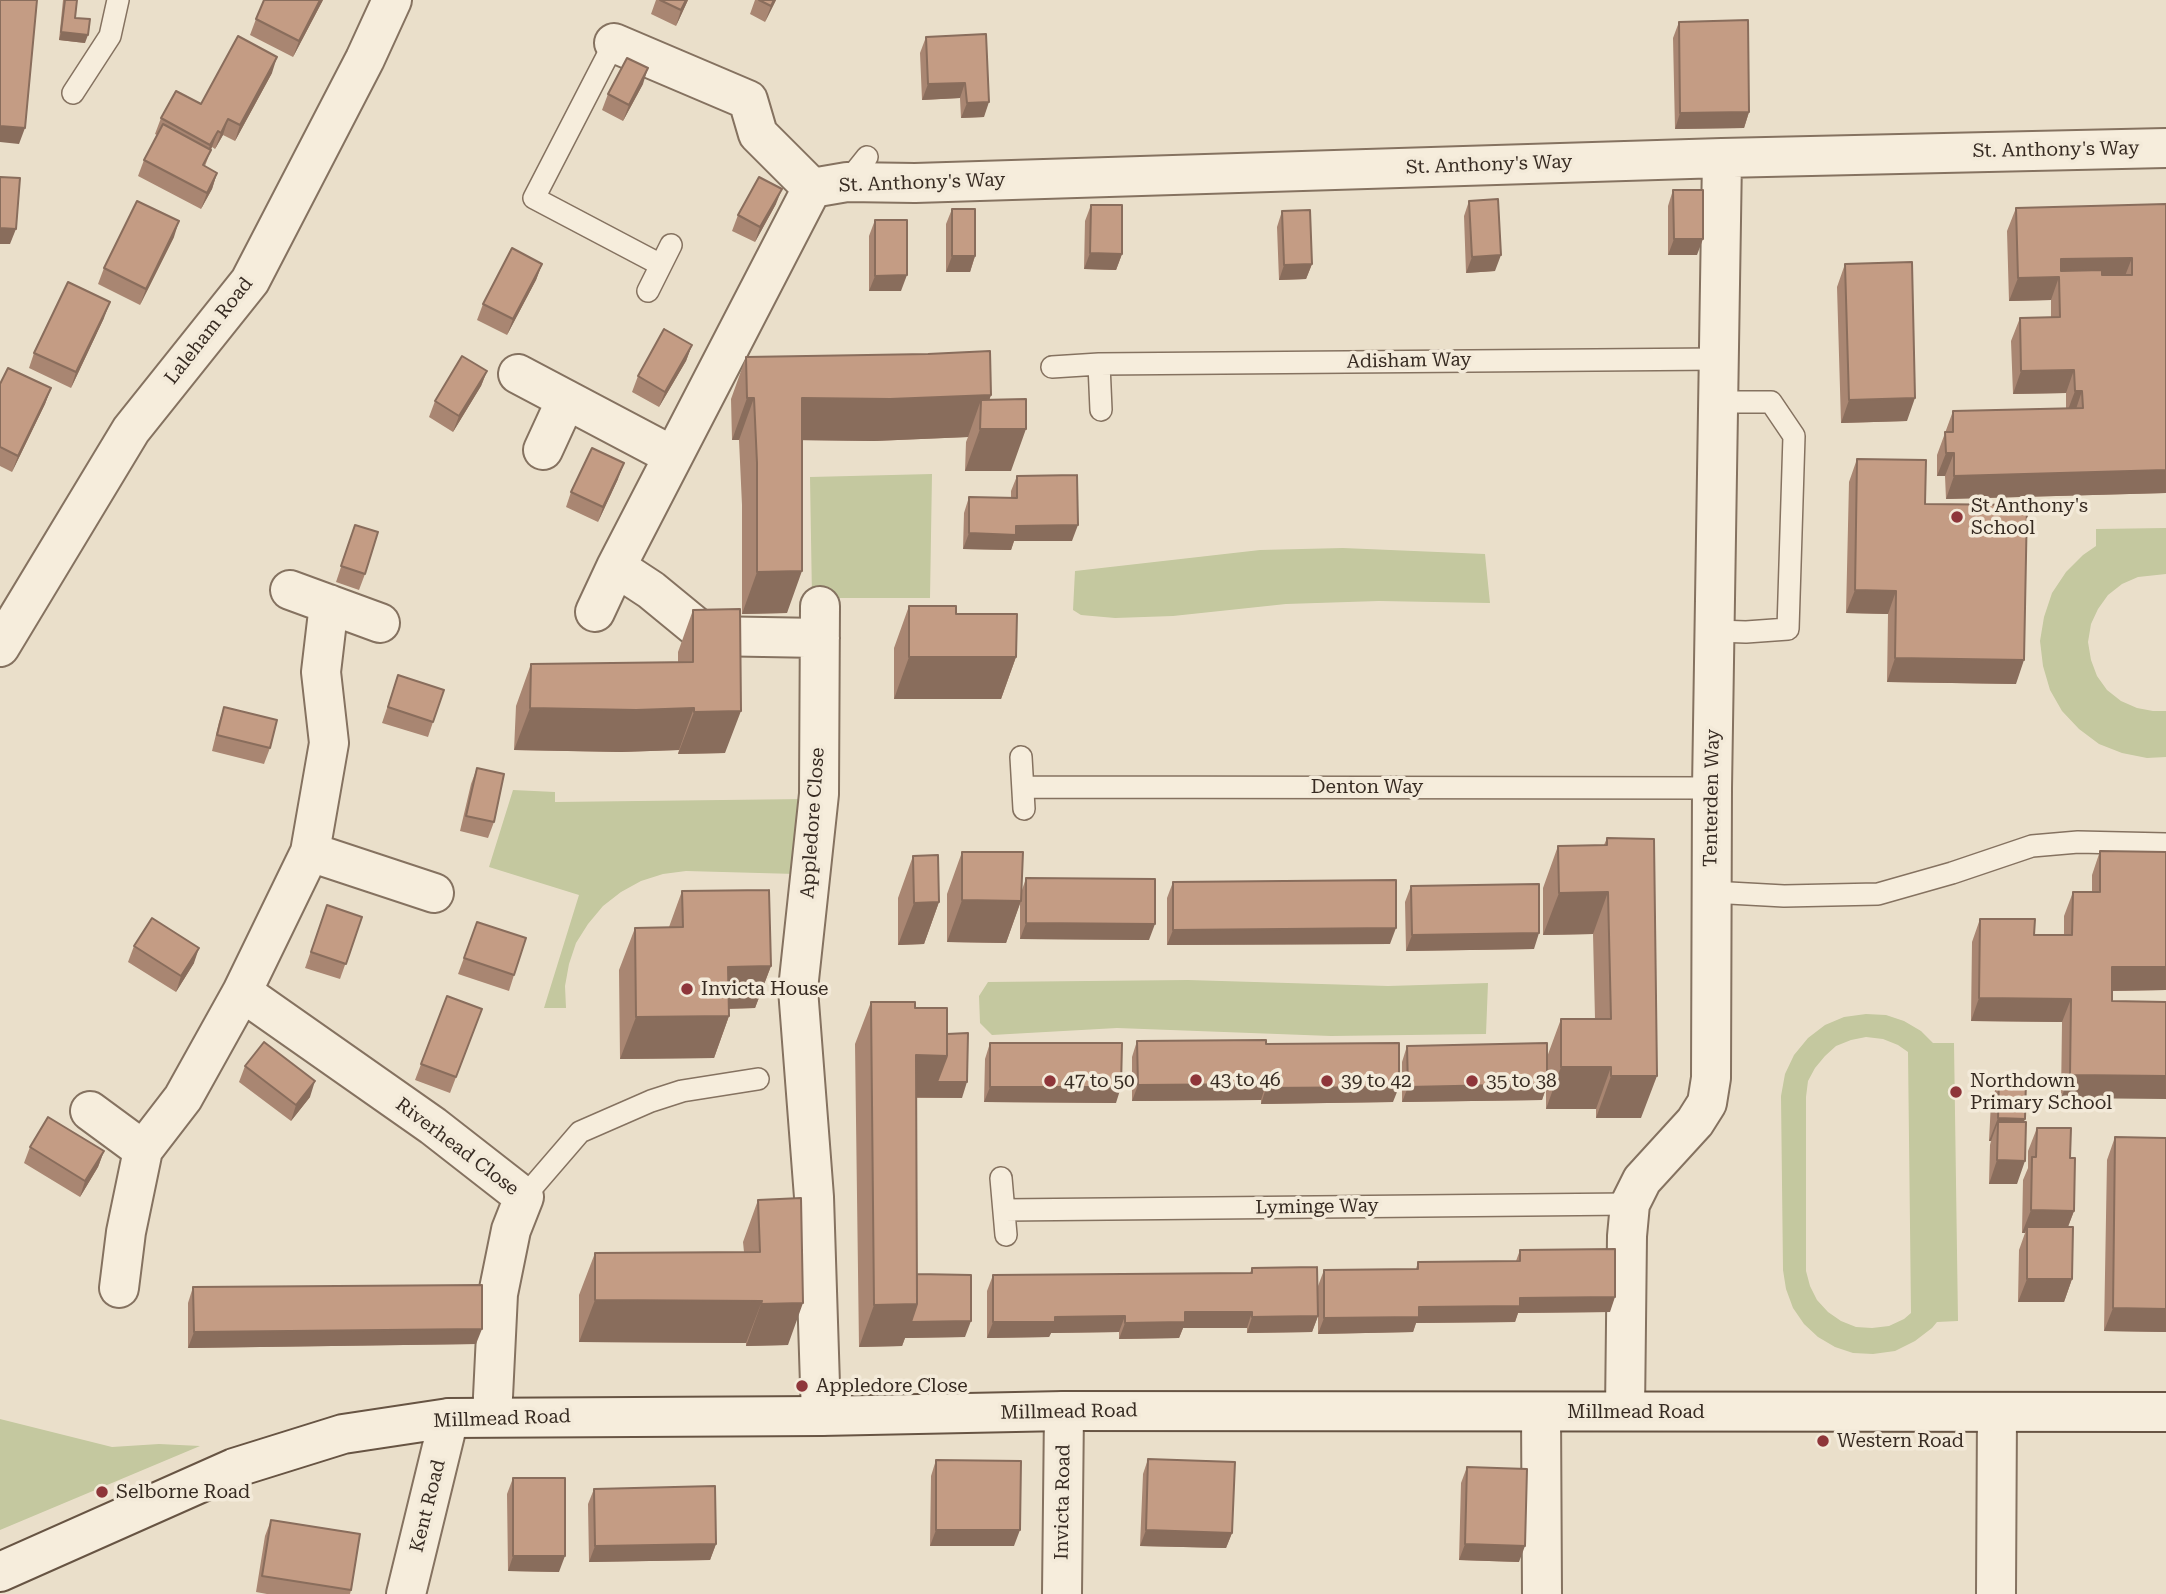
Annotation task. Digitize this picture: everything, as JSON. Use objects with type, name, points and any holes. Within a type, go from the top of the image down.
[{"type":"street","name":"Laleham Road","points":[[0,647],[131,430],[250,281],[365,59],[392,0]]},
{"type":"street","name":"St. Anthony's Way","points":[[614,43],[748,100],[758,134],[842,176],[915,183],[1722,158],[2166,148]]},
{"type":"street","name":"Tenterden Way","points":[[1625,1411],[1627,1236],[1630,1204],[1642,1180],[1695,1122],[1707,1102],[1711,1078],[1712,788],[1722,158]]},
{"type":"street","name":"St. Anthony's Way","points":[[596,612],[673,456],[842,176]]},
{"type":"street","points":[[518,374],[673,456]]},
{"type":"street","points":[[543,450],[566,400]]},
{"type":"street","name":"Appledore Close","points":[[616,567],[651,590],[707,636],[820,622],[819,794],[798,989],[814,1197],[821,1416]]},
{"type":"street","points":[[290,590],[380,623]]},
{"type":"street","points":[[119,1288],[126,1232],[143,1150],[183,1098],[242,992],[310,852],[329,743],[321,672],[330,604]]},
{"type":"street","points":[[310,852],[434,893]]},
{"type":"street","name":"Riverhead Close","points":[[242,992],[433,1126],[524,1197],[511,1230],[498,1294],[492,1416]]},
{"type":"street","points":[[90,1111],[143,1150]]},
{"type":"street","name":"Millmead Road","points":[[0,1572],[234,1468],[343,1434],[449,1418],[821,1416],[1064,1411],[2166,1412]]},
{"type":"street","name":"Invicta Road","points":[[1062,1594],[1064,1411]]},
{"type":"street","points":[[1541,1412],[1542,1594]]},
{"type":"street","points":[[1996,1594],[1997,1412]]},
{"type":"street","name":"Kent Road","points":[[406,1594],[449,1418]]},
{"type":"lane","points":[[73,93],[110,36],[118,0]]},
{"type":"lane","points":[[614,43],[534,198],[661,265]]},
{"type":"lane","points":[[648,291],[671,245]]},
{"type":"lane","name":"Adisham Way","points":[[1052,367],[1099,364],[1719,359]]},
{"type":"lane","points":[[1099,364],[1101,410]]},
{"type":"lane","points":[[1715,631],[1788,629],[1794,436],[1771,402],[1718,402]]},
{"type":"lane","points":[[1021,757],[1024,809]]},
{"type":"lane","name":"Denton Way","points":[[1023,787],[1712,788]]},
{"type":"lane","points":[[1711,891],[1784,896],[1878,894],[2032,846],[2078,842],[2166,844]]},
{"type":"lane","points":[[524,1197],[580,1132],[651,1101],[682,1091],[758,1079]]},
{"type":"lane","points":[[1001,1178],[1006,1236]]},
{"type":"lane","name":"Lyminge Way","points":[[1004,1210],[1630,1204]]},
{"type":"green space","points":[[932,474],[930,598],[812,598],[810,477]]},
{"type":"green space","points":[[2166,528],[2166,574],[2138,577],[2122,584],[2108,595],[2091,624],[2088,642],[2097,676],[2107,690],[2121,701],[2137,708],[2166,711],[2166,757],[2147,758],[2122,753],[2099,744],[2079,729],[2062,711],[2050,690],[2040,641],[2052,593],[2066,572],[2096,546],[2096,529]]},
{"type":"green space","points":[[1343,548],[1485,554],[1490,603],[1379,601],[1286,604],[1173,616],[1115,618],[1081,615],[1073,610],[1075,571],[1260,550]]},
{"type":"green space","points":[[513,790],[555,792],[555,802],[806,799],[796,874],[686,871],[641,881],[603,906],[576,943],[565,986],[566,1008],[544,1008],[579,895],[489,867]]},
{"type":"green space","points":[[1188,980],[1388,986],[1488,983],[1486,1034],[1331,1036],[1117,1028],[992,1035],[980,1023],[979,996],[988,982]]},
{"type":"green space","points":[[1886,1015],[1921,1031],[1933,1043],[1954,1043],[1958,1321],[1937,1322],[1915,1341],[1895,1351],[1873,1354],[1853,1353],[1835,1347],[1804,1324],[1793,1308],[1783,1270],[1781,1096],[1785,1074],[1794,1055],[1808,1038],[1825,1025],[1844,1017]],"holes":[[[1866,1037],[1883,1039],[1908,1052],[1911,1313],[1889,1326],[1856,1327],[1841,1321],[1817,1300],[1806,1271],[1806,1097],[1808,1081],[1815,1068],[1836,1046]]]},
{"type":"green space","points":[[0,1419],[112,1447],[159,1444],[200,1446],[0,1530]]},
{"type":"building","points":[[0,0],[37,0],[25,128],[0,126]]},
{"type":"building","points":[[65,0],[77,0],[75,18],[90,19],[88,35],[61,32]]},
{"type":"building","points":[[264,0],[320,0],[299,41],[256,19]]},
{"type":"building","points":[[660,0],[686,0],[681,10]]},
{"type":"building","points":[[759,0],[774,0],[771,6]]},
{"type":"building","points":[[1748,20],[1749,112],[1680,113],[1679,22]]},
{"type":"building","points":[[986,34],[989,102],[967,103],[965,83],[928,84],[926,37]]},
{"type":"building","points":[[238,36],[277,57],[240,125],[228,119],[221,133],[218,131],[210,145],[161,118],[176,91],[201,104]]},
{"type":"building","points":[[627,58],[648,68],[629,105],[608,94]]},
{"type":"building","points":[[163,124],[211,150],[203,165],[217,173],[207,193],[144,160]]},
{"type":"building","points":[[0,177],[20,178],[16,229],[0,228]]},
{"type":"building","points":[[759,177],[782,189],[760,227],[738,215]]},
{"type":"building","points":[[1673,190],[1703,190],[1703,239],[1674,239]]},
{"type":"building","points":[[1498,199],[1501,255],[1472,257],[1469,201]]},
{"type":"building","points":[[137,201],[179,221],[146,289],[104,268]]},
{"type":"building","points":[[2166,204],[2166,470],[1954,476],[1954,453],[1946,453],[1945,432],[1953,432],[1953,411],[2083,408],[2082,391],[2075,391],[2074,370],[2021,371],[2020,318],[2060,317],[2059,277],[2018,278],[2016,208]],"holes":[[[2132,258],[2132,275],[2102,275],[2102,270],[2061,271],[2061,259]]]},
{"type":"building","points":[[1091,205],[1122,205],[1122,254],[1090,253]]},
{"type":"building","points":[[952,209],[975,209],[975,256],[952,256]]},
{"type":"building","points":[[1310,210],[1312,264],[1284,265],[1282,211]]},
{"type":"building","points":[[875,220],[907,220],[907,275],[875,276]]},
{"type":"building","points":[[512,248],[542,264],[513,319],[483,304]]},
{"type":"building","points":[[1912,262],[1915,398],[1849,400],[1845,264]]},
{"type":"building","points":[[68,282],[110,302],[76,372],[34,353]]},
{"type":"building","points":[[664,329],[692,345],[665,392],[638,376]]},
{"type":"building","points":[[990,351],[991,395],[890,399],[802,398],[802,571],[757,572],[754,398],[747,398],[746,357]]},
{"type":"building","points":[[462,356],[487,371],[459,416],[435,401]]},
{"type":"building","points":[[8,368],[51,388],[18,456],[0,447],[0,384]]},
{"type":"building","points":[[1026,399],[1026,429],[980,429],[981,400]]},
{"type":"building","points":[[592,448],[624,463],[603,507],[571,492]]},
{"type":"building","points":[[1857,459],[1926,460],[1925,504],[2027,505],[2024,660],[1895,658],[1896,591],[1855,590]]},
{"type":"building","points":[[1077,475],[1078,525],[1016,526],[1016,535],[969,533],[969,497],[1017,498],[1017,476]]},
{"type":"building","points":[[355,525],[378,532],[365,574],[341,566]]},
{"type":"building","points":[[909,606],[956,606],[956,614],[1017,614],[1016,657],[909,657]]},
{"type":"building","points":[[740,609],[741,711],[694,712],[694,708],[530,708],[531,664],[693,662],[693,610]]},
{"type":"building","points":[[398,675],[444,690],[433,722],[388,707]]},
{"type":"building","points":[[224,707],[277,720],[270,748],[217,735]]},
{"type":"building","points":[[477,768],[504,774],[494,822],[466,816]]},
{"type":"building","points":[[1607,838],[1654,839],[1657,1076],[1611,1076],[1611,1067],[1561,1067],[1561,1019],[1611,1019],[1608,892],[1559,893],[1558,846],[1607,845]]},
{"type":"building","points":[[2100,851],[2166,852],[2166,967],[2112,967],[2112,1001],[2166,1002],[2166,1076],[2070,1075],[2071,999],[1979,998],[1980,919],[2035,919],[2034,935],[2072,935],[2073,892],[2100,892]]},
{"type":"building","points":[[962,852],[1023,852],[1021,901],[962,900]]},
{"type":"building","points":[[938,855],[939,902],[914,903],[913,856]]},
{"type":"building","points":[[1026,878],[1155,879],[1155,924],[1026,923]]},
{"type":"building","points":[[1396,880],[1396,928],[1173,930],[1173,882]]},
{"type":"building","points":[[1539,884],[1539,933],[1412,935],[1411,886]]},
{"type":"building","points":[[769,890],[771,966],[728,967],[729,1016],[636,1017],[635,928],[683,927],[682,891]]},
{"type":"building","points":[[327,905],[362,917],[346,964],[311,952]]},
{"type":"building","points":[[152,918],[199,948],[181,976],[134,946]]},
{"type":"building","points":[[477,922],[526,938],[514,975],[464,958]]},
{"type":"building","points":[[447,996],[482,1009],[456,1077],[421,1064]]},
{"type":"building","points":[[871,1002],[915,1002],[915,1008],[947,1008],[947,1056],[916,1055],[917,1304],[874,1305]]},
{"type":"building","points":[[968,1033],[967,1082],[937,1082],[947,1056],[947,1034]]},
{"type":"building","points":[[1266,1040],[1266,1044],[1399,1043],[1399,1087],[1138,1085],[1137,1041]]},
{"type":"building","points":[[264,1042],[315,1081],[296,1105],[245,1066]]},
{"type":"building","name":"47 to 50","points":[[990,1043],[1122,1043],[1121,1087],[990,1087]]},
{"type":"building","points":[[1547,1043],[1547,1084],[1408,1087],[1407,1046]]},
{"type":"building","points":[[1999,1079],[2026,1080],[2025,1119],[1998,1118]]},
{"type":"building","points":[[48,1117],[104,1151],[85,1181],[30,1147]]},
{"type":"building","points":[[1998,1122],[2026,1122],[2025,1161],[1997,1160]]},
{"type":"building","points":[[2037,1128],[2071,1128],[2070,1158],[2075,1158],[2074,1211],[2031,1210],[2032,1157],[2036,1157]]},
{"type":"building","points":[[2115,1137],[2166,1138],[2166,1309],[2113,1308]]},
{"type":"building","points":[[801,1198],[803,1303],[595,1300],[595,1253],[760,1252],[758,1200]]},
{"type":"building","points":[[2027,1227],[2073,1227],[2072,1279],[2027,1279]]},
{"type":"building","points":[[1615,1249],[1615,1297],[1520,1298],[1520,1306],[1419,1307],[1419,1317],[1324,1318],[1324,1270],[1418,1269],[1418,1262],[1520,1261],[1520,1250]]},
{"type":"building","points":[[1317,1267],[1318,1316],[1252,1317],[1252,1312],[1185,1312],[1185,1322],[1125,1323],[1125,1316],[1055,1317],[1055,1322],[993,1322],[993,1275],[1252,1273],[1252,1268]]},
{"type":"building","points":[[917,1274],[971,1275],[971,1321],[911,1322],[917,1304]]},
{"type":"building","points":[[482,1285],[482,1329],[194,1332],[193,1287]]},
{"type":"building","points":[[1148,1459],[1235,1462],[1232,1533],[1146,1530]]},
{"type":"building","points":[[936,1460],[1021,1461],[1020,1530],[936,1530]]},
{"type":"building","points":[[1467,1467],[1527,1469],[1525,1546],[1465,1544]]},
{"type":"building","points":[[513,1478],[565,1478],[565,1556],[513,1556]]},
{"type":"building","points":[[715,1486],[716,1544],[595,1546],[594,1489]]},
{"type":"building","points":[[271,1520],[360,1534],[351,1590],[262,1576]]},
{"type":"place","name":"St Anthony's School","points":[[1957,517]]},
{"type":"place","name":"Invicta House","points":[[687,989]]},
{"type":"place","name":"43 to 46","points":[[1196,1080]]},
{"type":"place","name":"47 to 50","points":[[1050,1081]]},
{"type":"place","name":"39 to 42","points":[[1327,1081]]},
{"type":"place","name":"35 to 38","points":[[1472,1081]]},
{"type":"place","name":"Northdown Primary School","points":[[1956,1092]]},
{"type":"place","name":"Appledore Close","points":[[802,1386]]},
{"type":"place","name":"Western Road","points":[[1823,1441]]},
{"type":"place","name":"Selborne Road","points":[[102,1492]]}]
